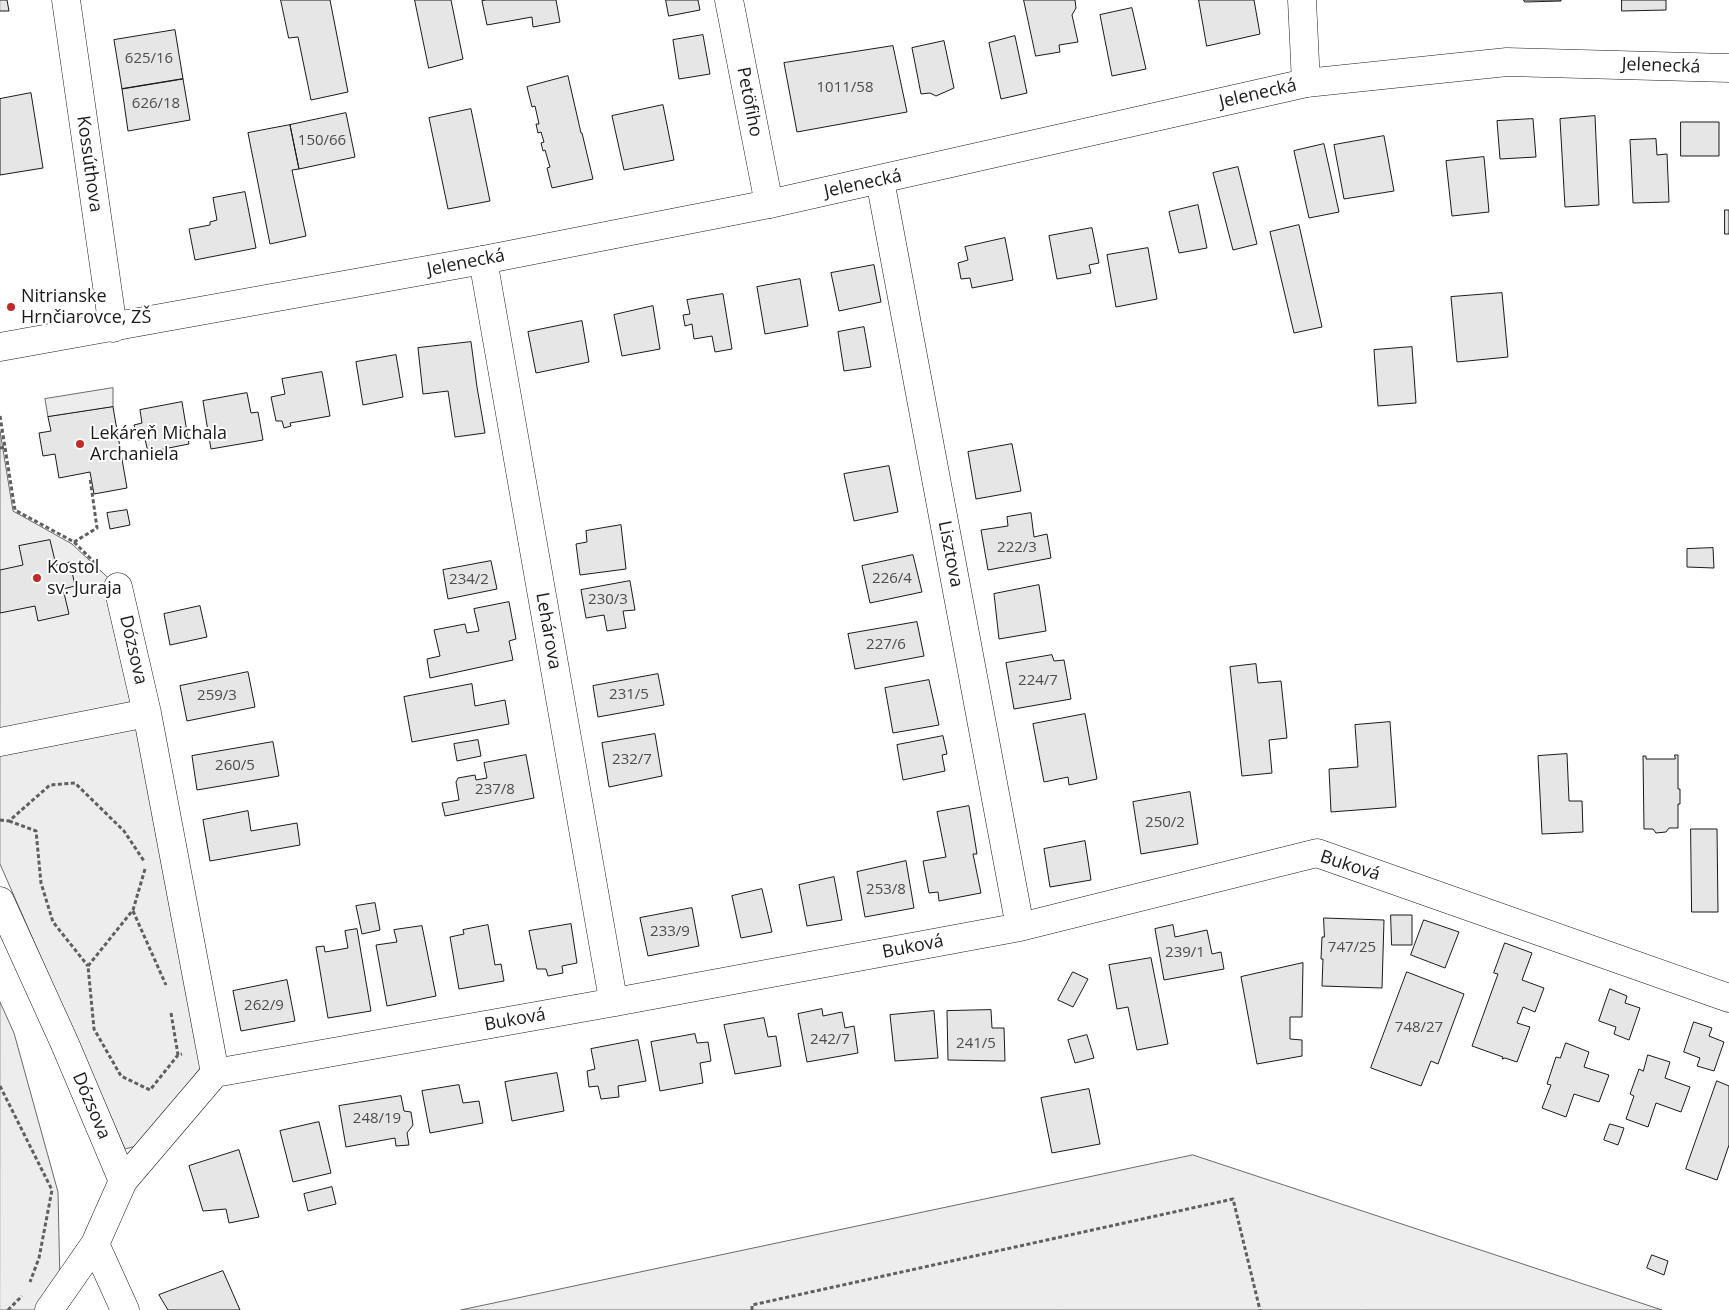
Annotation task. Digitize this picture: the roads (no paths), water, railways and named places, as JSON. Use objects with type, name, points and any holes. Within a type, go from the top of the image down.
[{"type":"street","name":"Kossúthova","points":[[66,0],[113,328]]},
{"type":"street","name":"Petöfiho","points":[[729,0],[769,204]]},
{"type":"street","points":[[1302,0],[1306,83]]},
{"type":"street","name":"Jelenecká","points":[[0,347],[483,260],[769,204],[1306,83],[1507,62],[1729,68]]},
{"type":"street","name":"Lisztova","points":[[880,180],[1020,927]]},
{"type":"street","name":"Lehárova","points":[[483,260],[615,1002]]},
{"type":"street","name":"Dózsova","points":[[118,587],[147,713],[213,1063]]},
{"type":"street","points":[[0,742],[147,713]]},
{"type":"street","name":"Buková","points":[[213,1063],[615,1002],[1020,927],[1317,853],[1729,998]]},
{"type":"street","name":"Dózsova","points":[[0,901],[65,1044],[123,1181]]},
{"type":"street","points":[[49,1310],[96,1244],[123,1181],[213,1063]]},
{"type":"street","points":[[96,1244],[125,1310]]},
{"type":"place","name":"Nitrianske Hrnčiarovce, ZŠ","points":[[11,307]]},
{"type":"place","name":"Lekáreň Michala Archaniela","points":[[80,444]]},
{"type":"place","name":"Kostol sv. Juraja","points":[[37,578]]}]
